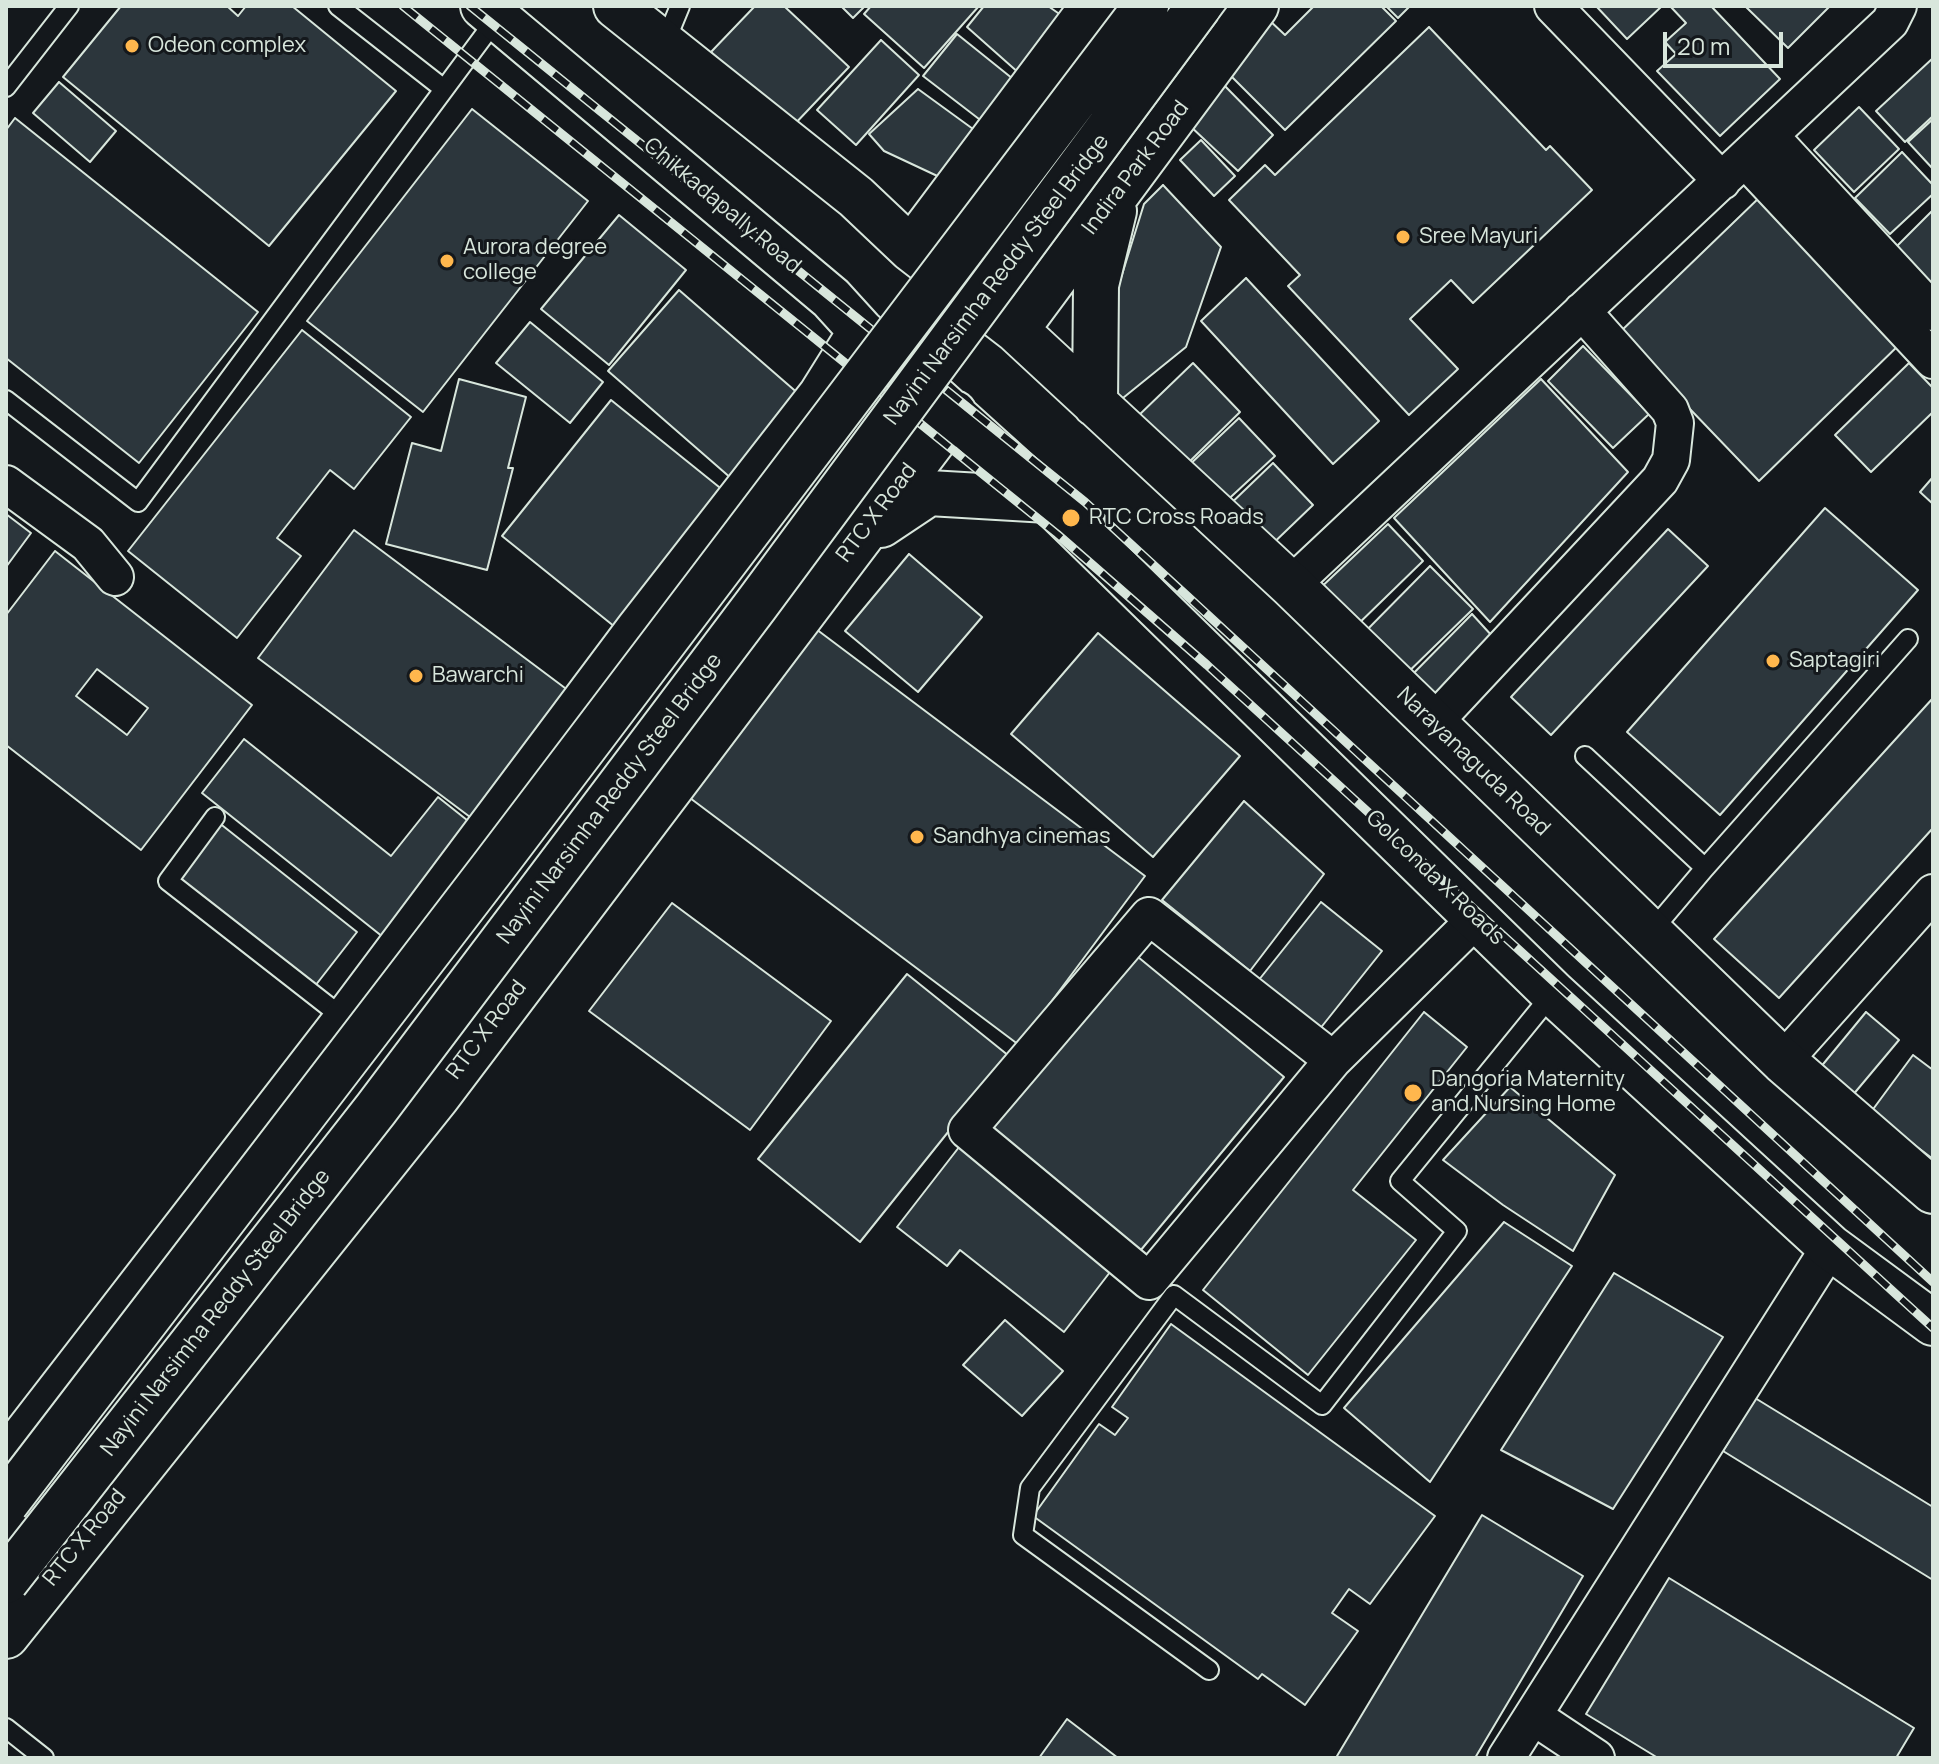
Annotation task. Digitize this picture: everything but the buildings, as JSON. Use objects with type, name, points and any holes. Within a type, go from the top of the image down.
[{"type":"main road","points":[[616,6],[672,25],[911,249],[1016,330]]},
{"type":"main road","points":[[911,249],[1093,6]]},
{"type":"main road","name":"Nayini Narsimha Reddy Steel Bridge","points":[[6,1503],[1146,6]]},
{"type":"main road","points":[[1152,6],[1218,57]]},
{"type":"main road","name":"Nayini Narsimha Reddy Steel Bridge","points":[[6,1581],[386,1096],[765,592],[1199,6]]},
{"type":"main road","name":"Indira Park Road","points":[[1016,330],[1256,6]]},
{"type":"main road","name":"Chikkadapally Road","points":[[490,12],[831,298],[861,331],[954,413]]},
{"type":"main road","points":[[1095,404],[1096,285],[1118,193]]},
{"type":"main road","points":[[856,197],[947,198]]},
{"type":"main road","points":[[821,395],[831,298]]},
{"type":"main road","name":"Narayanaguda Road","points":[[1016,330],[1291,585],[1783,1061],[1933,1191]]},
{"type":"main road","points":[[6,1460],[346,1020],[631,639],[821,395],[861,331]]},
{"type":"main road","name":"Golconda X Roads","points":[[954,413],[1048,500],[1553,993],[1830,1247],[1933,1323]]},
{"type":"main road","name":"RTC X Road","points":[[6,1636],[437,1097],[954,413]]},
{"type":"main road","points":[[854,543],[929,493],[1048,500]]},
{"type":"main road","points":[[631,639],[720,722]]},
{"type":"street","points":[[1553,6],[1933,312]]},
{"type":"street","points":[[1291,585],[1890,22],[1898,6]]},
{"type":"street","points":[[1746,159],[1933,360]]},
{"type":"street","points":[[1433,723],[1660,480],[1671,460],[1675,423],[1670,410],[1582,311]]},
{"type":"street","points":[[6,484],[88,544],[115,577]]},
{"type":"street","points":[[1783,1061],[1933,893]]},
{"type":"street","points":[[1333,1060],[1149,916],[967,1130],[1149,1281],[1333,1060],[1477,918]]},
{"type":"street","points":[[1506,1758],[1830,1247]]},
{"type":"street","points":[[1533,1716],[1596,1758]]},
{"type":"lane","points":[[6,87],[69,6]]},
{"type":"lane","points":[[338,6],[444,89]]},
{"type":"lane","points":[[6,400],[138,502],[444,89],[490,12]]},
{"type":"lane","points":[[1650,933],[1908,639]]},
{"type":"lane","points":[[1585,756],[1705,868]]},
{"type":"lane","points":[[215,817],[168,881],[346,1020]]},
{"type":"lane","points":[[1209,1670],[1023,1535],[1030,1488],[1174,1295],[1322,1405],[1457,1231],[1400,1181],[1553,993]]},
{"type":"lane","points":[[6,1728],[44,1758]]},
{"type":"railway","points":[[403,6],[1057,534],[1207,665],[1933,1328]]},
{"type":"railway","points":[[470,6],[1085,502],[1933,1282]]},
{"type":"place","name":"Odeon complex","points":[[132,46]]},
{"type":"place","name":"Sree Mayuri","points":[[1403,237]]},
{"type":"place","name":"Aurora degree college","points":[[447,261]]},
{"type":"place","name":"RTC Cross Roads","points":[[1071,518]]},
{"type":"place","name":"Saptagiri","points":[[1773,661]]},
{"type":"place","name":"Bawarchi","points":[[416,676]]},
{"type":"place","name":"Sandhya cinemas","points":[[917,837]]},
{"type":"place","name":"Dangoria Maternity and Nursing Home","points":[[1413,1093]]}]
